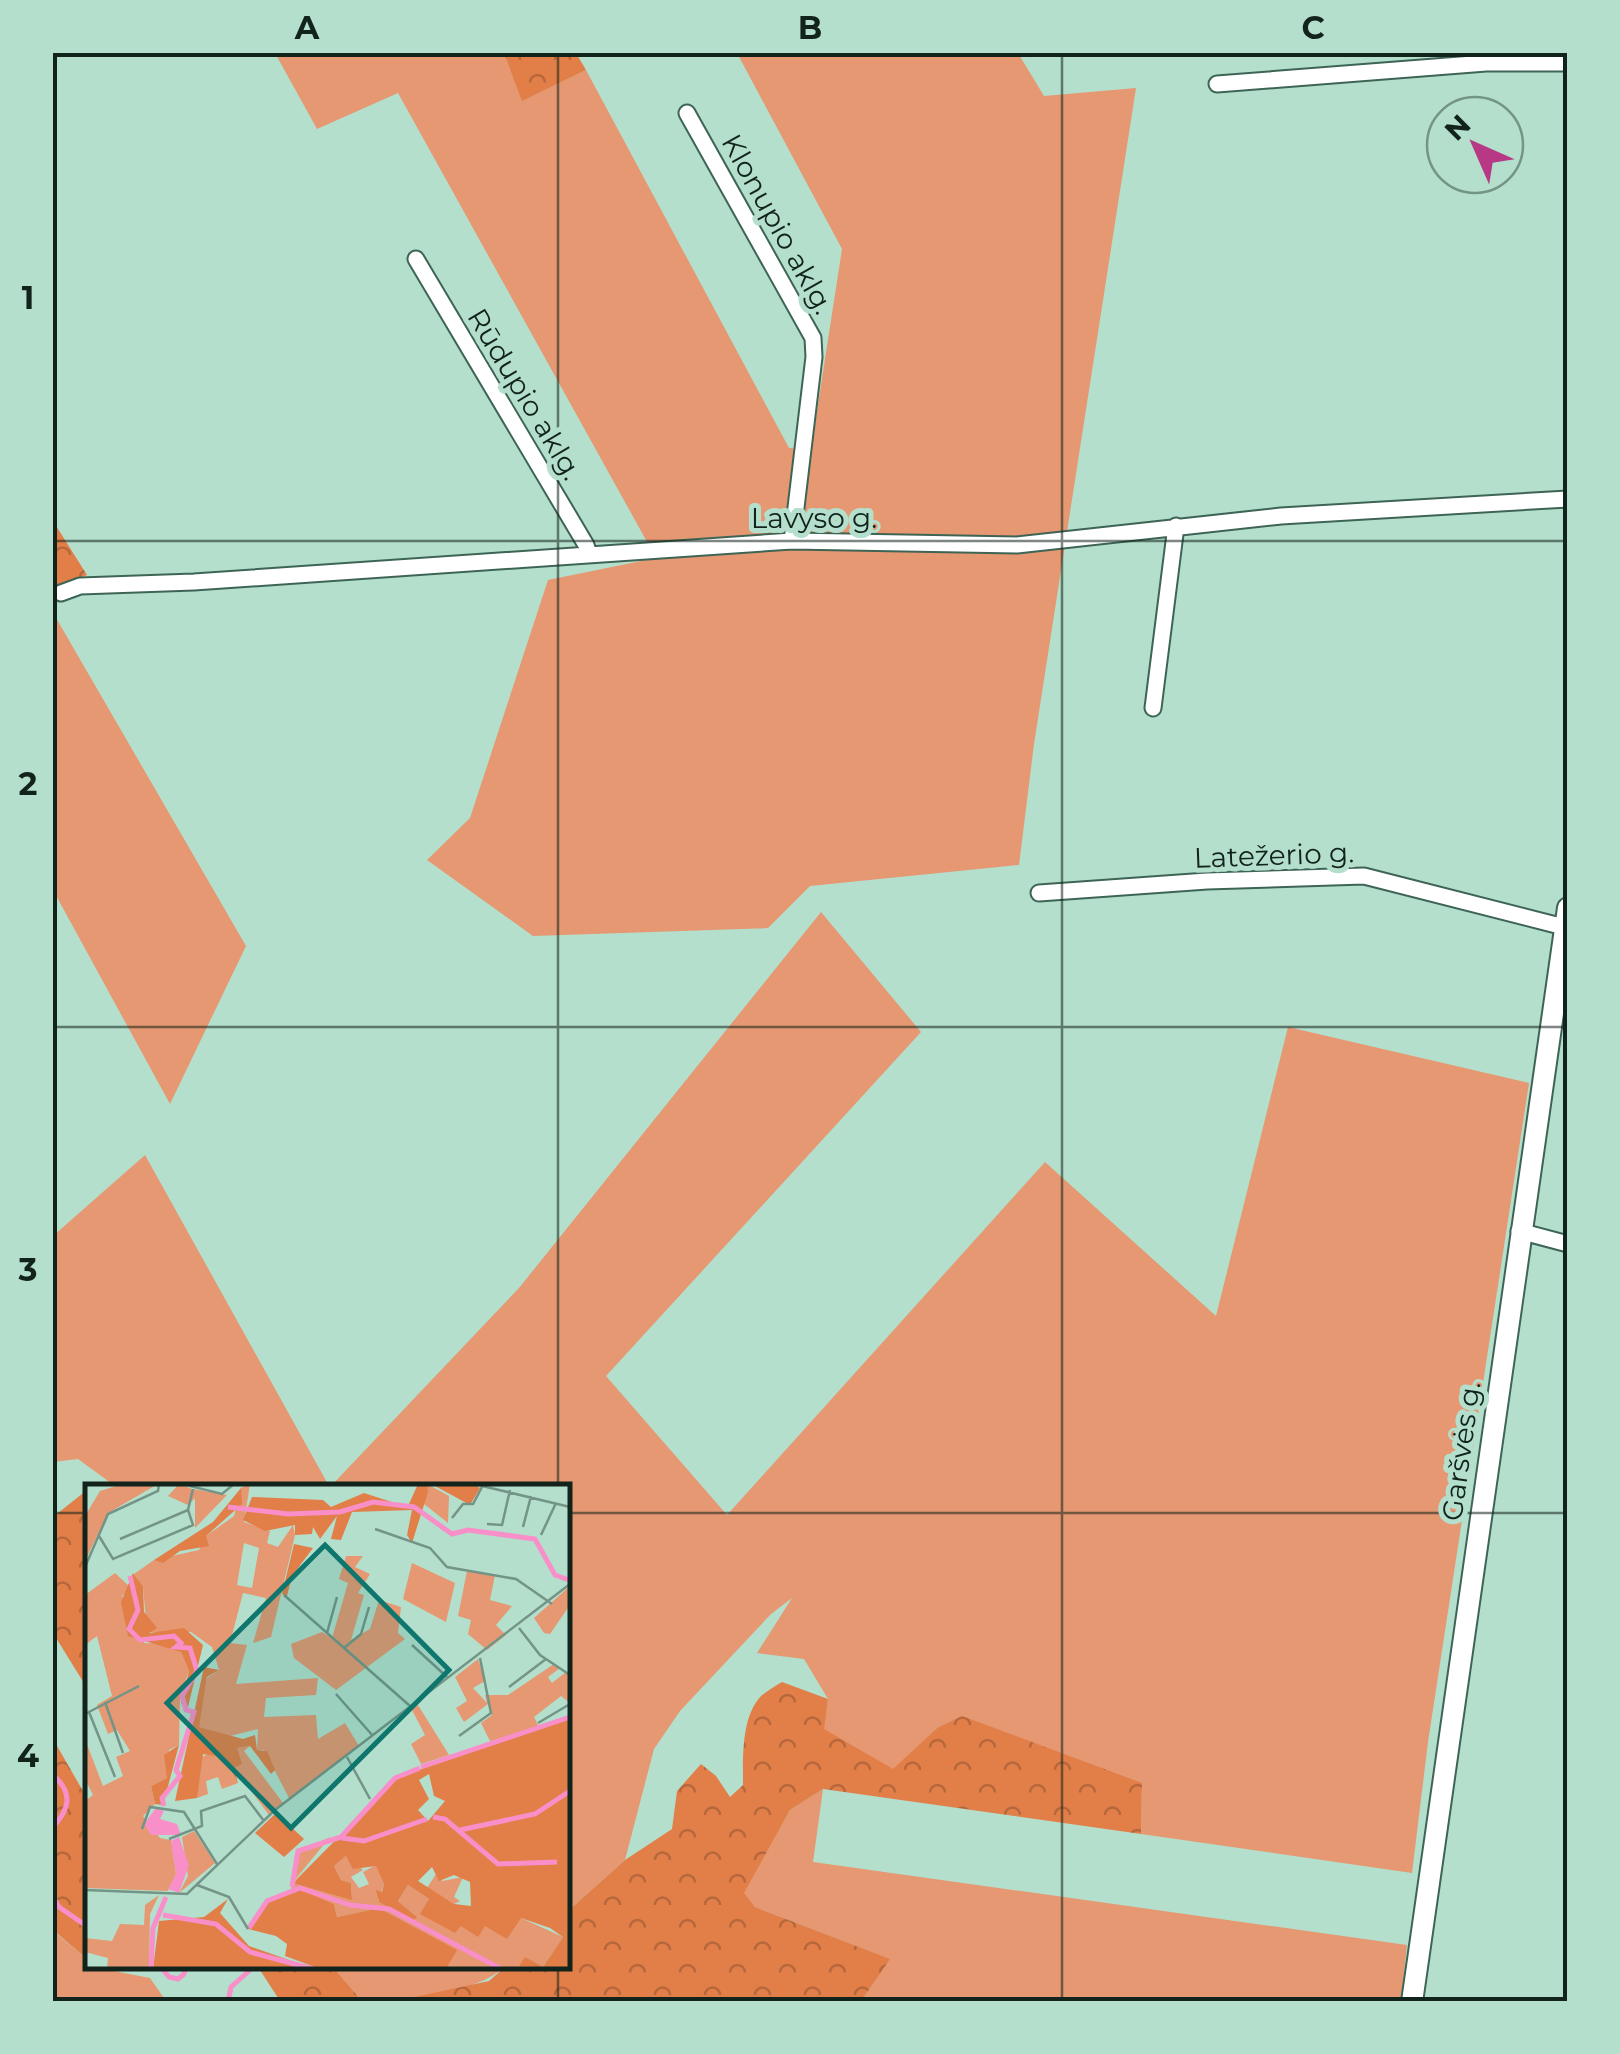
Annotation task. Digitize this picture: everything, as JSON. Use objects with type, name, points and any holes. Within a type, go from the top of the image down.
[{"type":"main road","name":"Garšvės g.","points":[[1412,2002],[1566,918]]},
{"type":"street","points":[[1217,84],[1486,64],[1568,63]]},
{"type":"street","name":"Klonupio aklg.","points":[[688,113],[813,338],[792,541]]},
{"type":"street","name":"Rūdupio aklg.","points":[[416,260],[589,554]]},
{"type":"street","name":"Lavyso g.","points":[[61,593],[80,586],[212,581],[792,541],[1018,545],[1176,526],[1568,498]]},
{"type":"street","points":[[1153,708],[1176,526]]},
{"type":"street","name":"Latežerio g.","points":[[1040,893],[1206,881],[1364,876],[1566,918]]},
{"type":"street","points":[[1520,1232],[1568,1244]]},
{"type":"shaded area","points":[[275,53],[504,53],[523,100],[586,70],[789,448],[811,450],[842,249],[737,53],[1018,53],[1044,96],[1136,88],[1034,744],[1019,865],[810,886],[768,928],[533,936],[427,860],[470,818],[548,580],[656,558],[398,93],[317,129]]},
{"type":"shaded area","points":[[52,611],[246,946],[170,1104],[53,890]]},
{"type":"shaded area","points":[[821,912],[921,1032],[606,1376],[727,1515],[1045,1162],[1216,1316],[1288,1027],[1529,1083],[1428,1742],[1412,1873],[1141,1834],[1142,1783],[937,1728],[893,1770],[823,1729],[828,1699],[804,1659],[757,1653],[792,1598],[771,1614],[680,1711],[654,1749],[625,1860],[570,1909],[570,1484],[333,1484],[519,1288]]},
{"type":"shaded area","points":[[145,1155],[328,1484],[112,1484],[78,1459],[53,1462],[53,1236]]},
{"type":"shaded area","points":[[823,1789],[813,1862],[1407,1945],[1401,2001],[861,2001],[889,1959],[755,1907],[743,1893],[790,1810]]},
{"type":"shaded area","points":[[52,1930],[85,1957],[85,1969],[150,1978],[166,2001],[53,2001]]},
{"type":"shaded area","points":[[335,1969],[502,1969],[457,1990],[417,1998],[362,2001]]},
{"type":"green space","points":[[504,53],[576,53],[586,70],[522,101]]},
{"type":"green space","points":[[53,521],[87,575],[52,588]]},
{"type":"green space","points":[[85,1492],[85,1685],[53,1633],[53,1517]]},
{"type":"green space","points":[[782,1682],[828,1699],[824,1729],[893,1769],[937,1728],[962,1716],[1142,1783],[1141,1834],[823,1789],[790,1810],[744,1893],[755,1907],[890,1959],[861,2001],[396,2001],[489,1981],[503,1969],[570,1969],[570,1909],[625,1860],[672,1829],[677,1791],[701,1764],[716,1776],[730,1797],[743,1785],[744,1738],[754,1705]]},
{"type":"green space","points":[[53,1739],[85,1795],[85,1957],[53,1930]]},
{"type":"green space","points":[[259,1969],[335,1969],[362,2001],[280,2001]]},
{"type":"waterway","points":[[52,1774],[64,1787],[67,1800],[63,1814],[52,1828]]},
{"type":"waterway","points":[[52,1895],[59,1907],[85,1925]]},
{"type":"waterway","points":[[162,1969],[169,1977],[178,1979],[185,1969]]},
{"type":"waterway","points":[[228,2002],[231,1987],[249,1969]]}]
